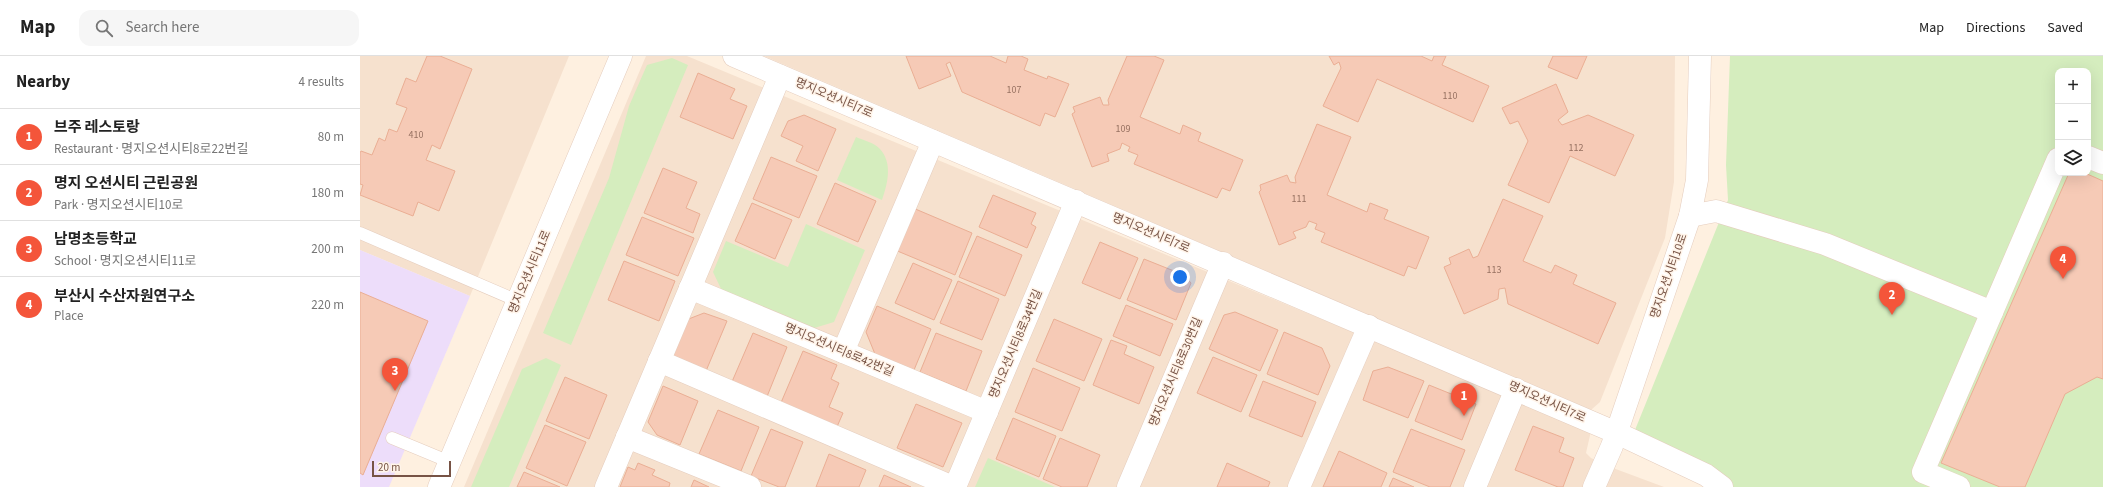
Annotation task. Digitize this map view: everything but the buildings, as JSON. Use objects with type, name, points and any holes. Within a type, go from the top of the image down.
[{"type":"street","name":"명지오션시티11로","points":[[439,487],[621,56]]},
{"type":"street","name":"명지오션시티7로","points":[[734,56],[1223,263],[1616,432],[1706,476],[1717,485]]},
{"type":"street","name":"명지오션시티10로","points":[[1594,487],[1616,432],[1690,216],[1697,180],[1700,56]]},
{"type":"street","points":[[606,487],[780,76]]},
{"type":"street","points":[[843,352],[933,141]]},
{"type":"street","points":[[2091,158],[2103,163]]},
{"type":"street","points":[[1959,487],[1923,472],[2055,166]]},
{"type":"street","name":"명지오션시티8로34번길","points":[[954,487],[1076,201]]},
{"type":"street","points":[[1690,216],[1716,211],[1825,244],[1992,312]]},
{"type":"street","name":"명지오션시티8로30번길","points":[[1134,485],[1223,263]]},
{"type":"street","name":"명지오션시티8로42번길","points":[[690,288],[987,412]]},
{"type":"street","points":[[1299,487],[1368,326]]},
{"type":"street","points":[[659,361],[954,487]]},
{"type":"street","points":[[1475,487],[1516,389]]},
{"type":"street","points":[[627,437],[750,487]]},
{"type":"lane","points":[[360,233],[518,301]]},
{"type":"lane","points":[[392,438],[450,462]]},
{"type":"shaded area","points":[[360,56],[569,56],[470,296],[360,250]]},
{"type":"shaded area","points":[[646,56],[687,56],[1591,431],[1586,453],[1591,458],[1664,487],[464,487]]},
{"type":"shaded area","points":[[764,56],[1675,56],[1674,182],[1665,238],[1600,402],[1591,410]]},
{"type":"shaded area","points":[[360,250],[470,296],[389,487],[360,487]]},
{"type":"green space","points":[[1730,56],[2103,56],[2103,487],[1722,487],[1635,430],[1728,200],[1726,165]]},
{"type":"green space","points":[[672,58],[688,65],[571,345],[543,333],[609,178],[629,106],[647,65]]},
{"type":"green space","points":[[856,137],[877,146],[886,160],[888,173],[882,200],[837,180]]},
{"type":"green space","points":[[806,224],[865,250],[834,322],[811,329],[723,293],[713,272],[726,241],[788,267]]},
{"type":"green space","points":[[546,358],[561,365],[509,487],[471,487],[522,369]]},
{"type":"green space","points":[[988,458],[1055,487],[975,487]]},
{"type":"place","name":"부산시 수산자원연구소","points":[[2063,279]]},
{"type":"place","name":"명지 오션시티 근린공원","points":[[1892,315]]},
{"type":"place","name":"남명초등학교","points":[[395,391]]},
{"type":"place","name":"브주 레스토랑","points":[[1464,416]]}]
